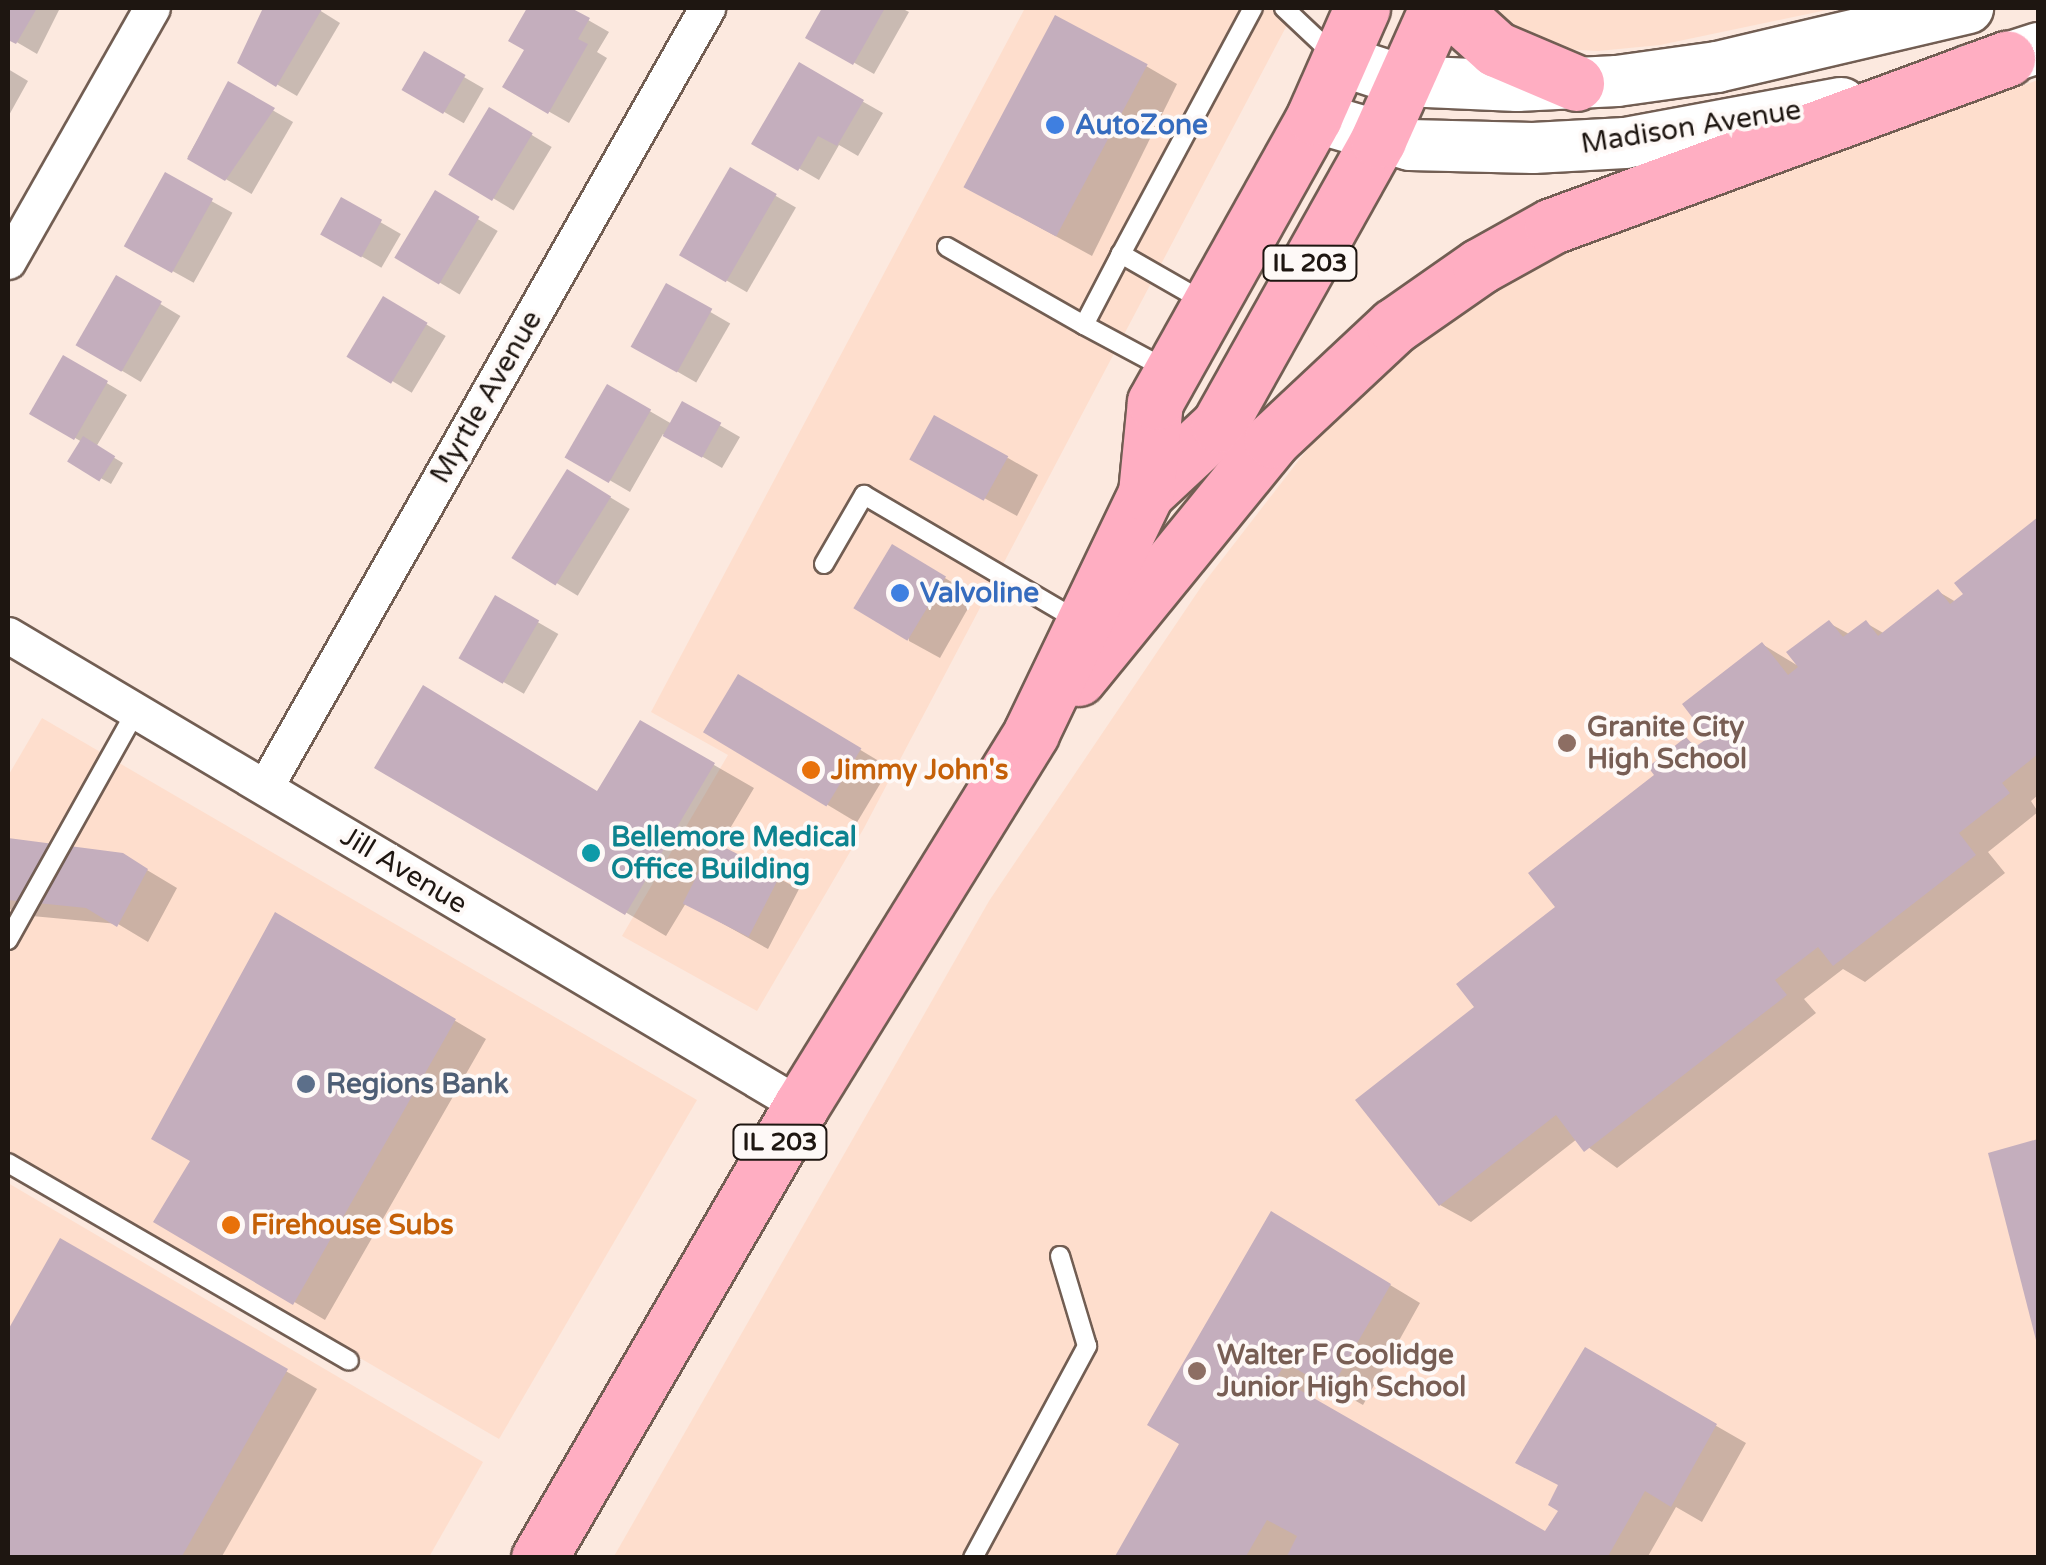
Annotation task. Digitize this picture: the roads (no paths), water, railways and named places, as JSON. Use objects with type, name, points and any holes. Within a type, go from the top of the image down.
[{"type":"main road","name":"IL 203","points":[[540,1558],[801,1106],[1031,734],[1146,493],[1155,402],[1314,117],[1362,8]]},
{"type":"main road","name":"IL 203","points":[[1146,493],[1218,425],[1378,140],[1437,8]]},
{"type":"main road","points":[[1460,8],[1465,22],[1496,49],[1576,83]]},
{"type":"main road","name":"Madison Avenue","points":[[1339,60],[1404,82],[1576,83],[1718,67],[1968,8]]},
{"type":"main road","name":"Madison Avenue","points":[[1314,117],[1378,140],[1533,148],[1624,143],[1889,94],[2023,54]]},
{"type":"main road","points":[[1031,734],[1183,556],[1272,440],[1394,326],[1465,276],[1552,226],[2023,54]]},
{"type":"street","points":[[8,261],[152,8]]},
{"type":"street","name":"Myrtle Avenue","points":[[266,787],[707,8]]},
{"type":"street","name":"Jill Avenue","points":[[8,635],[801,1106]]},
{"type":"lane","points":[[1084,324],[1252,8]]},
{"type":"lane","points":[[1284,8],[1339,60]]},
{"type":"lane","points":[[947,247],[1172,372]]},
{"type":"lane","points":[[1120,254],[1209,304]]},
{"type":"lane","points":[[824,564],[864,495],[1084,624]]},
{"type":"lane","points":[[8,940],[136,711]]},
{"type":"lane","points":[[8,1163],[349,1361]]},
{"type":"lane","points":[[973,1558],[1086,1346],[1060,1256]]},
{"type":"place","name":"AutoZone","points":[[1055,125]]},
{"type":"place","name":"Valvoline","points":[[900,593]]},
{"type":"place","name":"Granite City High School","points":[[1567,743]]},
{"type":"place","name":"Jimmy John's","points":[[811,770]]},
{"type":"place","name":"Bellemore Medical Office Building","points":[[591,853]]},
{"type":"place","name":"Regions Bank","points":[[306,1084]]},
{"type":"place","name":"Firehouse Subs","points":[[231,1225]]},
{"type":"place","name":"Walter F Coolidge Junior High School","points":[[1197,1371]]}]
